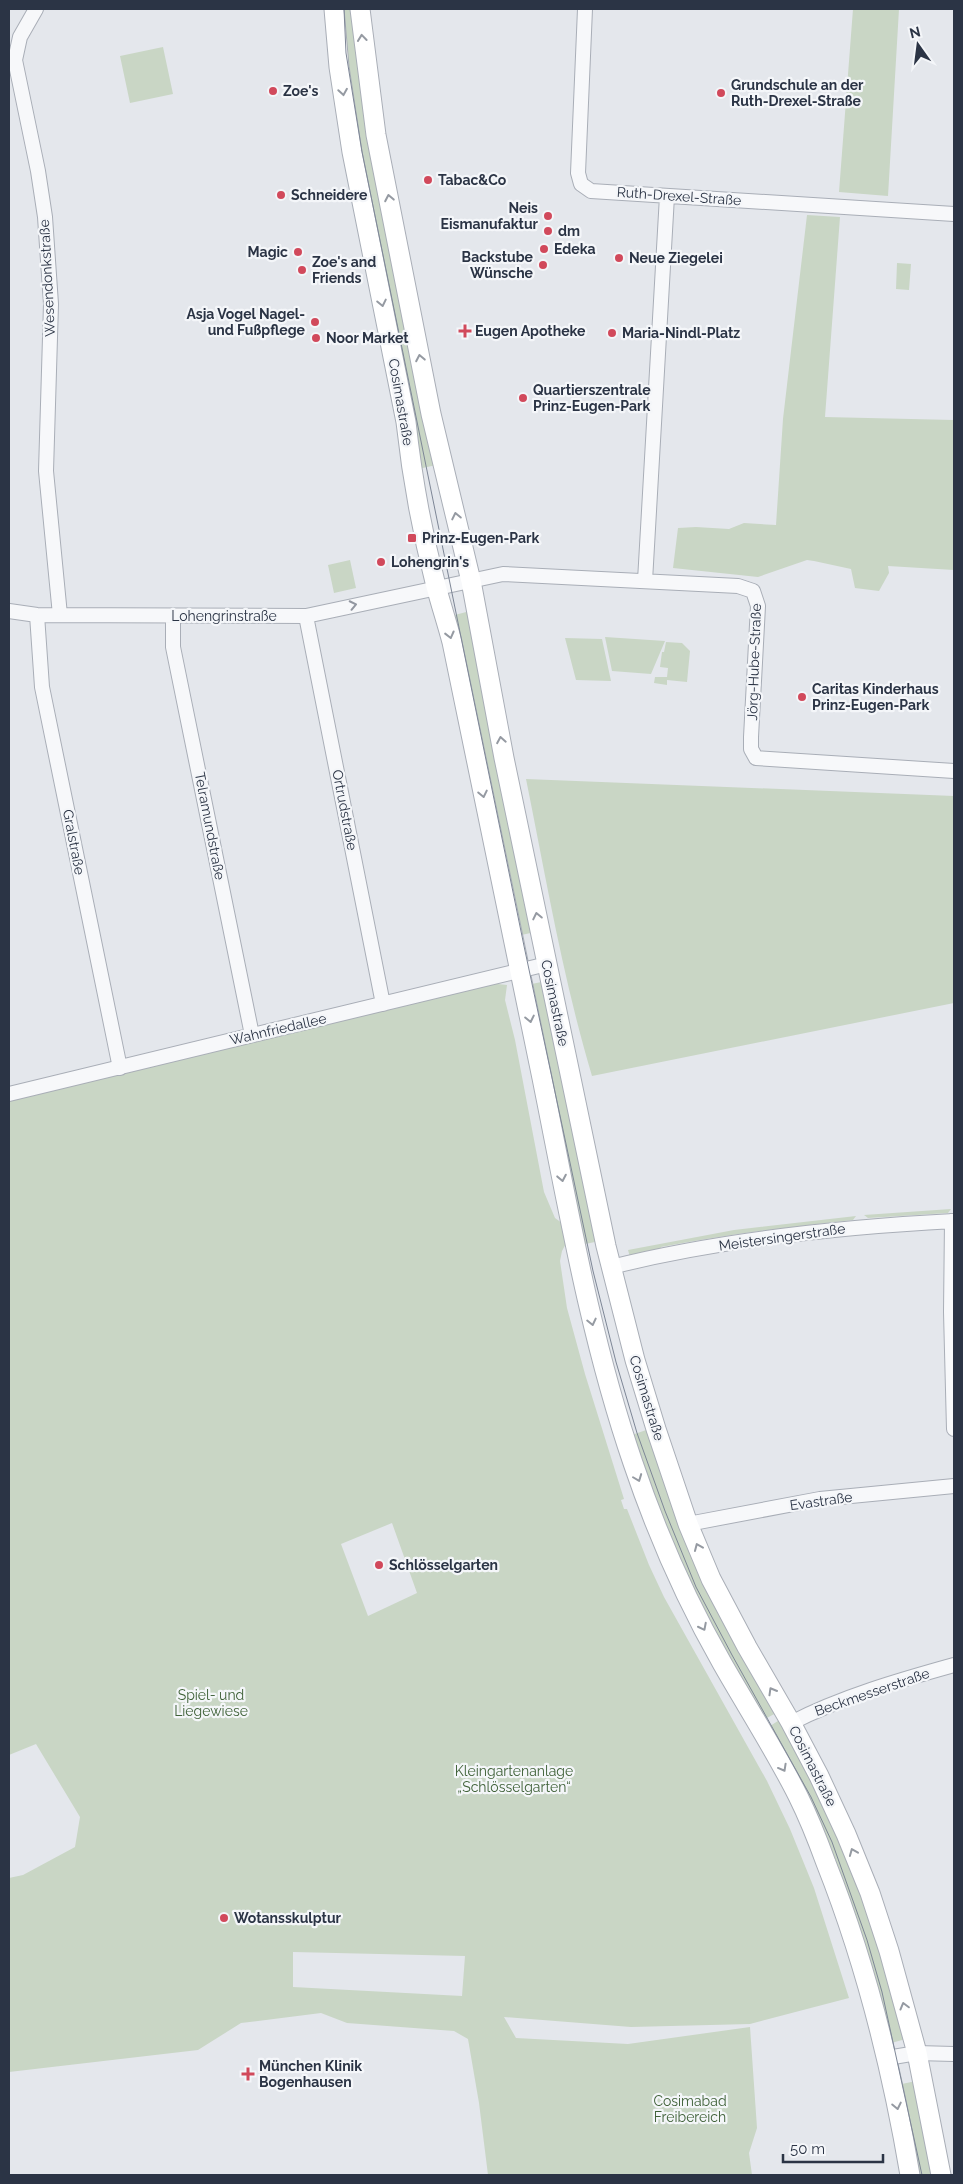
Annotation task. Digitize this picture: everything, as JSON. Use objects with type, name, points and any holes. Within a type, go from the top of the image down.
[{"type":"main road","name":"Cosimastraße","points":[[334,9],[339,67],[352,152],[406,422],[413,475],[436,588],[452,642],[581,1274],[604,1369],[633,1465],[694,1609],[720,1660],[761,1728],[800,1799],[836,1888],[856,1943],[886,2058],[910,2175]]},
{"type":"main road","name":"Cosimastraße","points":[[360,9],[376,135],[431,414],[471,580],[504,758],[611,1267],[651,1414],[688,1524],[716,1588],[747,1647],[791,1723],[833,1804],[870,1893],[889,1951],[917,2053],[941,2175]]},
{"type":"main road","points":[[581,1274],[611,1267]]},
{"type":"street","name":"Wesendonkstraße","points":[[36,9],[20,37],[15,60],[38,171],[45,217],[51,304],[46,471],[60,615]]},
{"type":"street","name":"Ruth-Drexel-Straße","points":[[585,9],[578,173],[581,184],[591,191],[954,214]]},
{"type":"street","points":[[645,581],[668,196]]},
{"type":"street","name":"Jörg-Hube-Straße","points":[[471,580],[504,574],[738,586],[753,591],[758,606],[751,744],[756,758],[954,771]]},
{"type":"street","points":[[436,588],[471,580]]},
{"type":"street","name":"Lohengrinstraße","points":[[9,611],[37,615],[306,616],[436,588]]},
{"type":"street","name":"Gralstraße","points":[[37,615],[42,687],[120,1068]]},
{"type":"street","name":"Telramundstraße","points":[[173,616],[173,647],[252,1035]]},
{"type":"street","name":"Ortrudstraße","points":[[306,616],[383,1004]]},
{"type":"street","name":"Wahnfriedallee","points":[[9,1094],[547,964]]},
{"type":"street","points":[[953,1221],[951,1312],[954,1428]]},
{"type":"street","name":"Meistersingerstraße","points":[[611,1267],[683,1252],[814,1231],[862,1226],[953,1221]]},
{"type":"street","name":"Evastraße","points":[[688,1524],[820,1499],[954,1486]]},
{"type":"street","name":"Beckmesserstraße","points":[[791,1723],[806,1715],[898,1682],[954,1665]]},
{"type":"street","points":[[886,2058],[917,2053],[954,2054]]},
{"type":"green space","points":[[338,9],[355,9],[441,464],[418,469],[356,152]]},
{"type":"green space","points":[[853,9],[899,9],[888,196],[839,192]]},
{"type":"green space","points":[[163,47],[173,94],[130,103],[120,56]]},
{"type":"green space","points":[[807,215],[840,217],[825,417],[954,420],[954,570],[888,566],[889,573],[879,591],[855,588],[851,569],[807,560],[758,577],[673,568],[678,528],[729,529],[744,523],[776,525],[783,419]]},
{"type":"green space","points":[[897,263],[911,264],[909,290],[896,289]]},
{"type":"green space","points":[[350,560],[356,588],[334,593],[328,565]]},
{"type":"green space","points":[[470,611],[535,932],[517,936],[451,616]]},
{"type":"green space","points":[[605,637],[665,641],[651,674],[612,671]]},
{"type":"green space","points":[[565,638],[602,639],[611,681],[576,680]]},
{"type":"green space","points":[[666,642],[682,643],[690,651],[687,682],[667,680],[667,685],[654,683],[655,677],[667,677],[668,668],[660,667],[662,652],[664,652]]},
{"type":"green space","points":[[526,779],[954,796],[954,1003],[592,1076],[572,1003]]},
{"type":"green space","points":[[546,981],[600,1241],[580,1245],[527,985]]},
{"type":"green space","points":[[489,983],[507,985],[505,1000],[515,1040],[544,1192],[555,1218],[566,1226],[570,1236],[562,1251],[560,1261],[567,1308],[585,1374],[624,1499],[621,1500],[624,1509],[627,1509],[664,1597],[767,1781],[790,1829],[814,1888],[849,1998],[750,2024],[631,2027],[504,2017],[516,2038],[628,2044],[750,2027],[757,2128],[749,2153],[752,2175],[488,2175],[479,2103],[468,2039],[454,2031],[347,2023],[321,2013],[241,2023],[198,2050],[9,2072],[9,1878],[23,1875],[75,1847],[80,1817],[36,1744],[9,1755],[9,1097]],"holes":[[[392,1523],[417,1593],[368,1616],[341,1544]],[[293,1952],[465,1956],[462,1996],[293,1987]]]},
{"type":"green space","points":[[951,1209],[948,1213],[868,1218],[864,1215]]},
{"type":"green space","points":[[856,1216],[853,1220],[661,1247],[659,1252],[630,1257],[628,1250],[734,1230]]},
{"type":"green space","points":[[652,1428],[780,1711],[763,1720],[683,1572],[629,1436]]},
{"type":"green space","points":[[784,1717],[874,1920],[906,2039],[891,2043],[767,1728]]},
{"type":"green space","points":[[916,2081],[935,2175],[916,2175],[897,2085]]},
{"type":"tram line","points":[[344,9],[346,53],[362,152],[524,946],[593,1271],[616,1362],[637,1433],[665,1511],[696,1587],[811,1797],[832,1842],[867,1940],[882,1992],[922,2175]]},
{"type":"place","name":"Zoe's","points":[[273,91]]},
{"type":"place","name":"Grundschule an der Ruth-Drexel-Straße","points":[[721,93]]},
{"type":"place","name":"Tabac&Co","points":[[428,180]]},
{"type":"place","name":"Schneidere","points":[[281,195]]},
{"type":"place","name":"Neis Eismanufaktur","points":[[548,216]]},
{"type":"place","name":"dm","points":[[548,231]]},
{"type":"place","name":"Edeka","points":[[544,249]]},
{"type":"place","name":"Magic","points":[[298,252]]},
{"type":"place","name":"Neue Ziegelei","points":[[619,258]]},
{"type":"place","name":"Backstube Wünsche","points":[[543,265]]},
{"type":"place","name":"Zoe's and Friends","points":[[302,270]]},
{"type":"place","name":"Asja Vogel Nagel- und Fußpflege","points":[[315,322]]},
{"type":"place","name":"Eugen Apotheke","points":[[465,331]]},
{"type":"place","name":"Maria-Nindl-Platz","points":[[612,333]]},
{"type":"place","name":"Noor Market","points":[[316,338]]},
{"type":"place","name":"Quartierszentrale Prinz-Eugen-Park","points":[[523,398]]},
{"type":"place","name":"Prinz-Eugen-Park","points":[[412,538]]},
{"type":"place","name":"Lohengrin's","points":[[381,562]]},
{"type":"place","name":"Caritas Kinderhaus Prinz-Eugen-Park","points":[[802,697]]},
{"type":"place","name":"Schlösselgarten","points":[[379,1565]]},
{"type":"place","name":"Wotansskulptur","points":[[224,1918]]},
{"type":"place","name":"München Klinik Bogenhausen","points":[[248,2074]]},
{"type":"park label","name":"Spiel- und Liegewiese","points":[[211,1704]]},
{"type":"park label","name":"Kleingartenanlage „Schlösselgarten“","points":[[514,1779]]},
{"type":"park label","name":"Cosimabad Freibereich","points":[[690,2110]]}]
